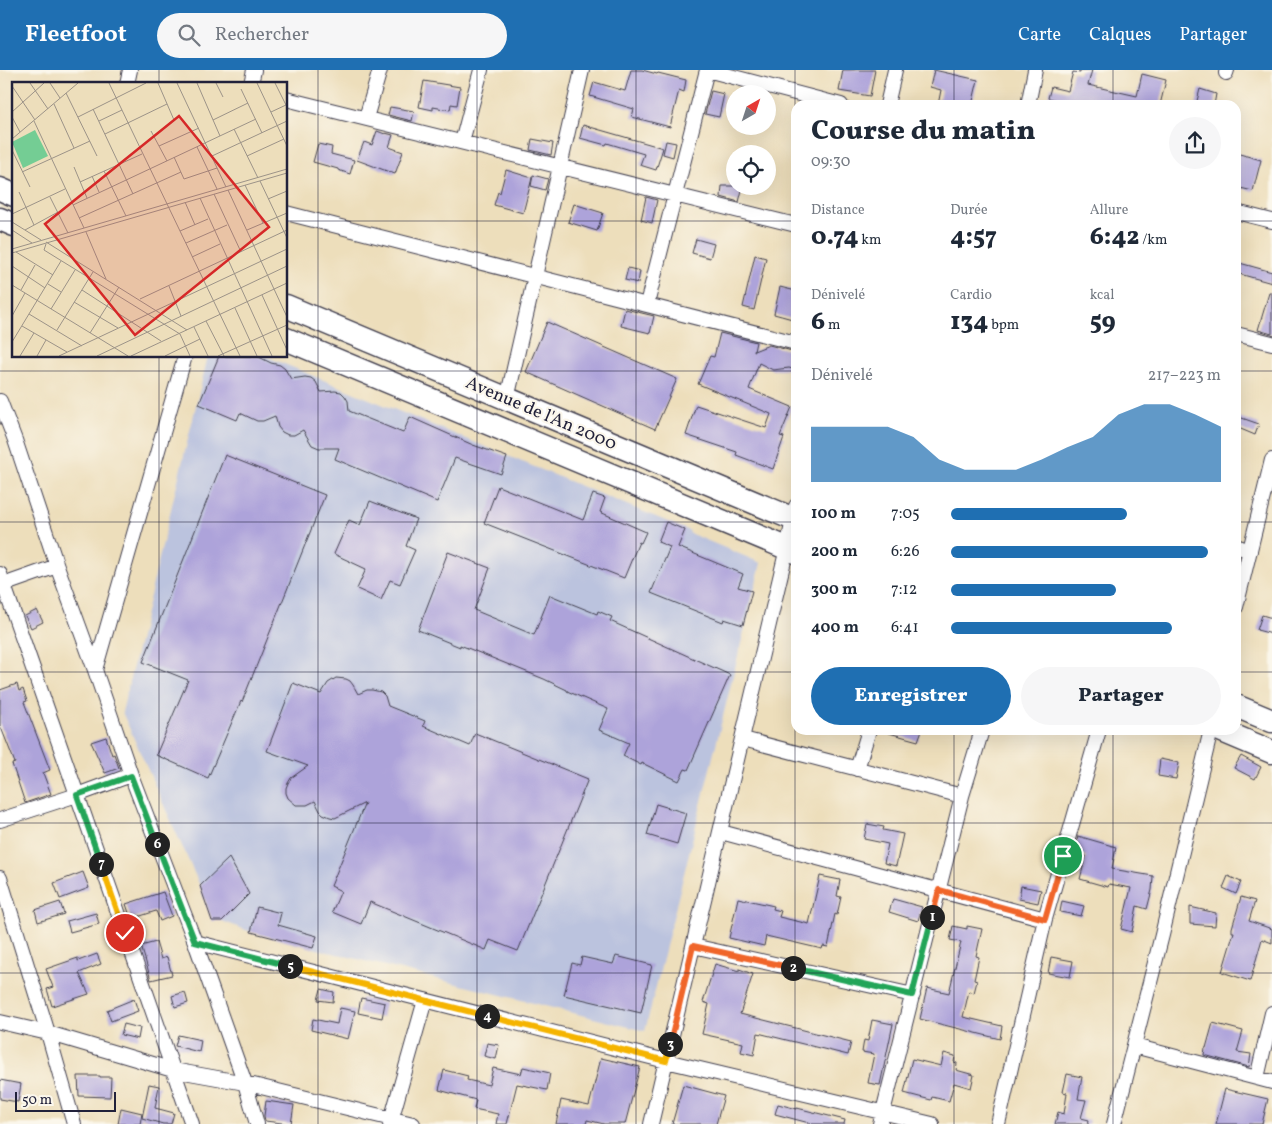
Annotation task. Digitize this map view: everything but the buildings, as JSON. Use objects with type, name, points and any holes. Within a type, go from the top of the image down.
[{"type":"main road","points":[[0,189],[12,193]]},
{"type":"main road","points":[[0,219],[12,224]]},
{"type":"main road","name":"Avenue de l'An 2000","points":[[288,307],[507,399],[791,513]]},
{"type":"main road","name":"Avenue de l'An 2000","points":[[288,341],[791,550]]},
{"type":"main road","points":[[1241,708],[1272,721]]},
{"type":"main road","points":[[1232,735],[1272,752]]},
{"type":"street","points":[[366,118],[380,70]]},
{"type":"street","points":[[462,142],[481,70]]},
{"type":"street","points":[[507,399],[582,70]]},
{"type":"street","points":[[647,304],[707,70],[822,100]]},
{"type":"street","points":[[888,100],[895,70]]},
{"type":"street","points":[[1029,100],[1035,70]]},
{"type":"street","points":[[288,98],[791,224]]},
{"type":"street","points":[[1241,213],[1272,221]]},
{"type":"street","points":[[288,214],[791,341]]},
{"type":"street","points":[[1241,335],[1272,343]]},
{"type":"street","points":[[95,670],[184,358]]},
{"type":"street","points":[[1,407],[15,440],[131,776],[195,942],[257,1124]]},
{"type":"street","points":[[1241,587],[1272,460]]},
{"type":"street","points":[[1241,548],[1250,551]]},
{"type":"street","points":[[651,1124],[743,739],[791,554]]},
{"type":"street","points":[[57,566],[1,582],[192,1124]]},
{"type":"street","points":[[858,769],[867,735]]},
{"type":"street","points":[[882,1118],[962,796],[980,735]]},
{"type":"street","points":[[998,1124],[1045,919],[1098,735]]},
{"type":"street","points":[[1114,1124],[1210,735]]},
{"type":"street","points":[[743,739],[962,796]]},
{"type":"street","points":[[0,820],[131,776]]},
{"type":"street","points":[[721,832],[1045,919]]},
{"type":"street","points":[[0,878],[74,1124]]},
{"type":"street","points":[[195,942],[666,1061],[882,1118],[932,1124]]},
{"type":"street","points":[[693,946],[912,995]]},
{"type":"street","points":[[391,1121],[425,1000]]},
{"type":"street","points":[[1257,1078],[1272,1013]]},
{"type":"street","points":[[0,1022],[48,1033],[173,1070],[244,1083],[391,1121],[413,1124]]},
{"type":"street","points":[[1134,1046],[1272,1082]]},
{"type":"shaded area","points":[[208,358],[270,358],[690,531],[689,533],[761,563],[645,1031],[251,932],[222,921],[213,921],[200,886],[122,712]]},
{"type":"route","points":[[125,933],[77,795],[131,776],[195,942],[666,1061],[693,946],[912,995],[939,890],[1045,919],[1063,856]]}]
